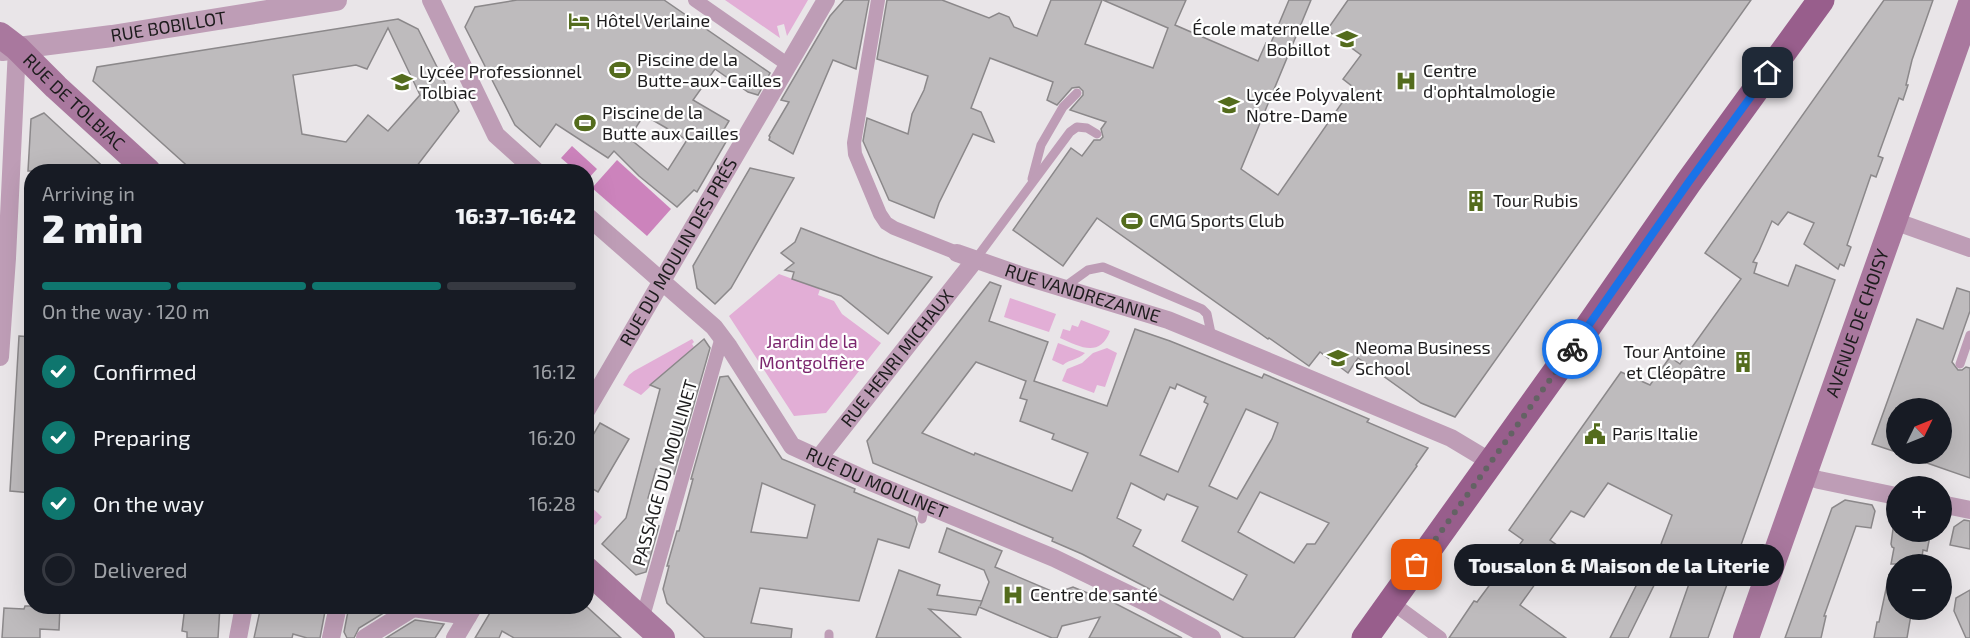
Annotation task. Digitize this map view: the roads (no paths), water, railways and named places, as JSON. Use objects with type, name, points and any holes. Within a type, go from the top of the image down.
[{"type":"main road","points":[[1365,638],[1821,0]]},
{"type":"main road","name":"AVENUE DE CHOISY","points":[[1746,638],[1970,6]]},
{"type":"main road","name":"RUE DE TOLBIAC","points":[[6,45],[140,164]]},
{"type":"main road","points":[[594,576],[662,638]]},
{"type":"street","name":"RUE BOBILLOT","points":[[6,45],[112,36],[336,0]]},
{"type":"street","points":[[431,0],[496,135],[528,164]]},
{"type":"street","points":[[695,0],[788,64]]},
{"type":"street","name":"RUE DU MOULIN DES PRÉS","points":[[594,397],[826,0]]},
{"type":"street","name":"RUE VANDREZANNE","points":[[878,0],[854,143],[855,154],[886,223],[975,260],[1168,320],[1451,438],[1491,462]]},
{"type":"street","points":[[0,357],[4,258],[6,45]]},
{"type":"street","points":[[1894,221],[1970,248]]},
{"type":"street","name":"RUE DU MOULINET","points":[[594,222],[714,327],[792,446],[924,512],[1054,558],[1151,605],[1212,638]]},
{"type":"street","name":"RUE HENRI MICHAUX","points":[[818,459],[975,260]]},
{"type":"street","name":"PASSAGE DU MOULINET","points":[[642,620],[722,337]]},
{"type":"street","points":[[1803,475],[1886,494]]},
{"type":"street","points":[[1952,506],[1970,510]]},
{"type":"street","points":[[1391,602],[1440,638]]},
{"type":"street","points":[[238,638],[242,614]]},
{"type":"street","points":[[331,638],[336,614]]},
{"type":"street","points":[[365,638],[401,614]]},
{"type":"street","points":[[455,638],[469,614]]},
{"type":"lane","points":[[1031,184],[1041,145],[1063,107],[1077,93]]},
{"type":"lane","points":[[975,260],[1070,132],[1077,127],[1087,128],[1097,134]]},
{"type":"lane","points":[[1063,288],[1088,270],[1103,267],[1202,309],[1207,314],[1212,338]]},
{"type":"lane","points":[[1960,364],[1970,335]]},
{"type":"place","name":"Hôtel Verlaine","points":[[579,21]]},
{"type":"place","name":"École maternelle Bobillot","points":[[1347,39]]},
{"type":"place","name":"Piscine de la Butte-aux-Cailles","points":[[620,70]]},
{"type":"place","name":"Centre d'ophtalmologie","points":[[1406,81]]},
{"type":"place","name":"Lycée Professionnel Tolbiac","points":[[402,82]]},
{"type":"place","name":"Lycée Polyvalent Notre-Dame","points":[[1229,105]]},
{"type":"place","name":"Piscine de la Butte aux Cailles","points":[[585,123]]},
{"type":"place","name":"Tour Rubis","points":[[1476,201]]},
{"type":"place","name":"CMG Sports Club","points":[[1132,221]]},
{"type":"place","name":"Neoma Business School","points":[[1338,358]]},
{"type":"place","name":"Tour Antoine et Cléopâtre","points":[[1743,362]]},
{"type":"place","name":"Paris Italie","points":[[1595,434]]},
{"type":"place","name":"Tousalon & Maison de la Literie","points":[[1417,565]]},
{"type":"place","name":"Centre de santé","points":[[1013,595]]},
{"type":"park label","name":"Jardin de la Montgolfière","points":[[812,352]]}]
